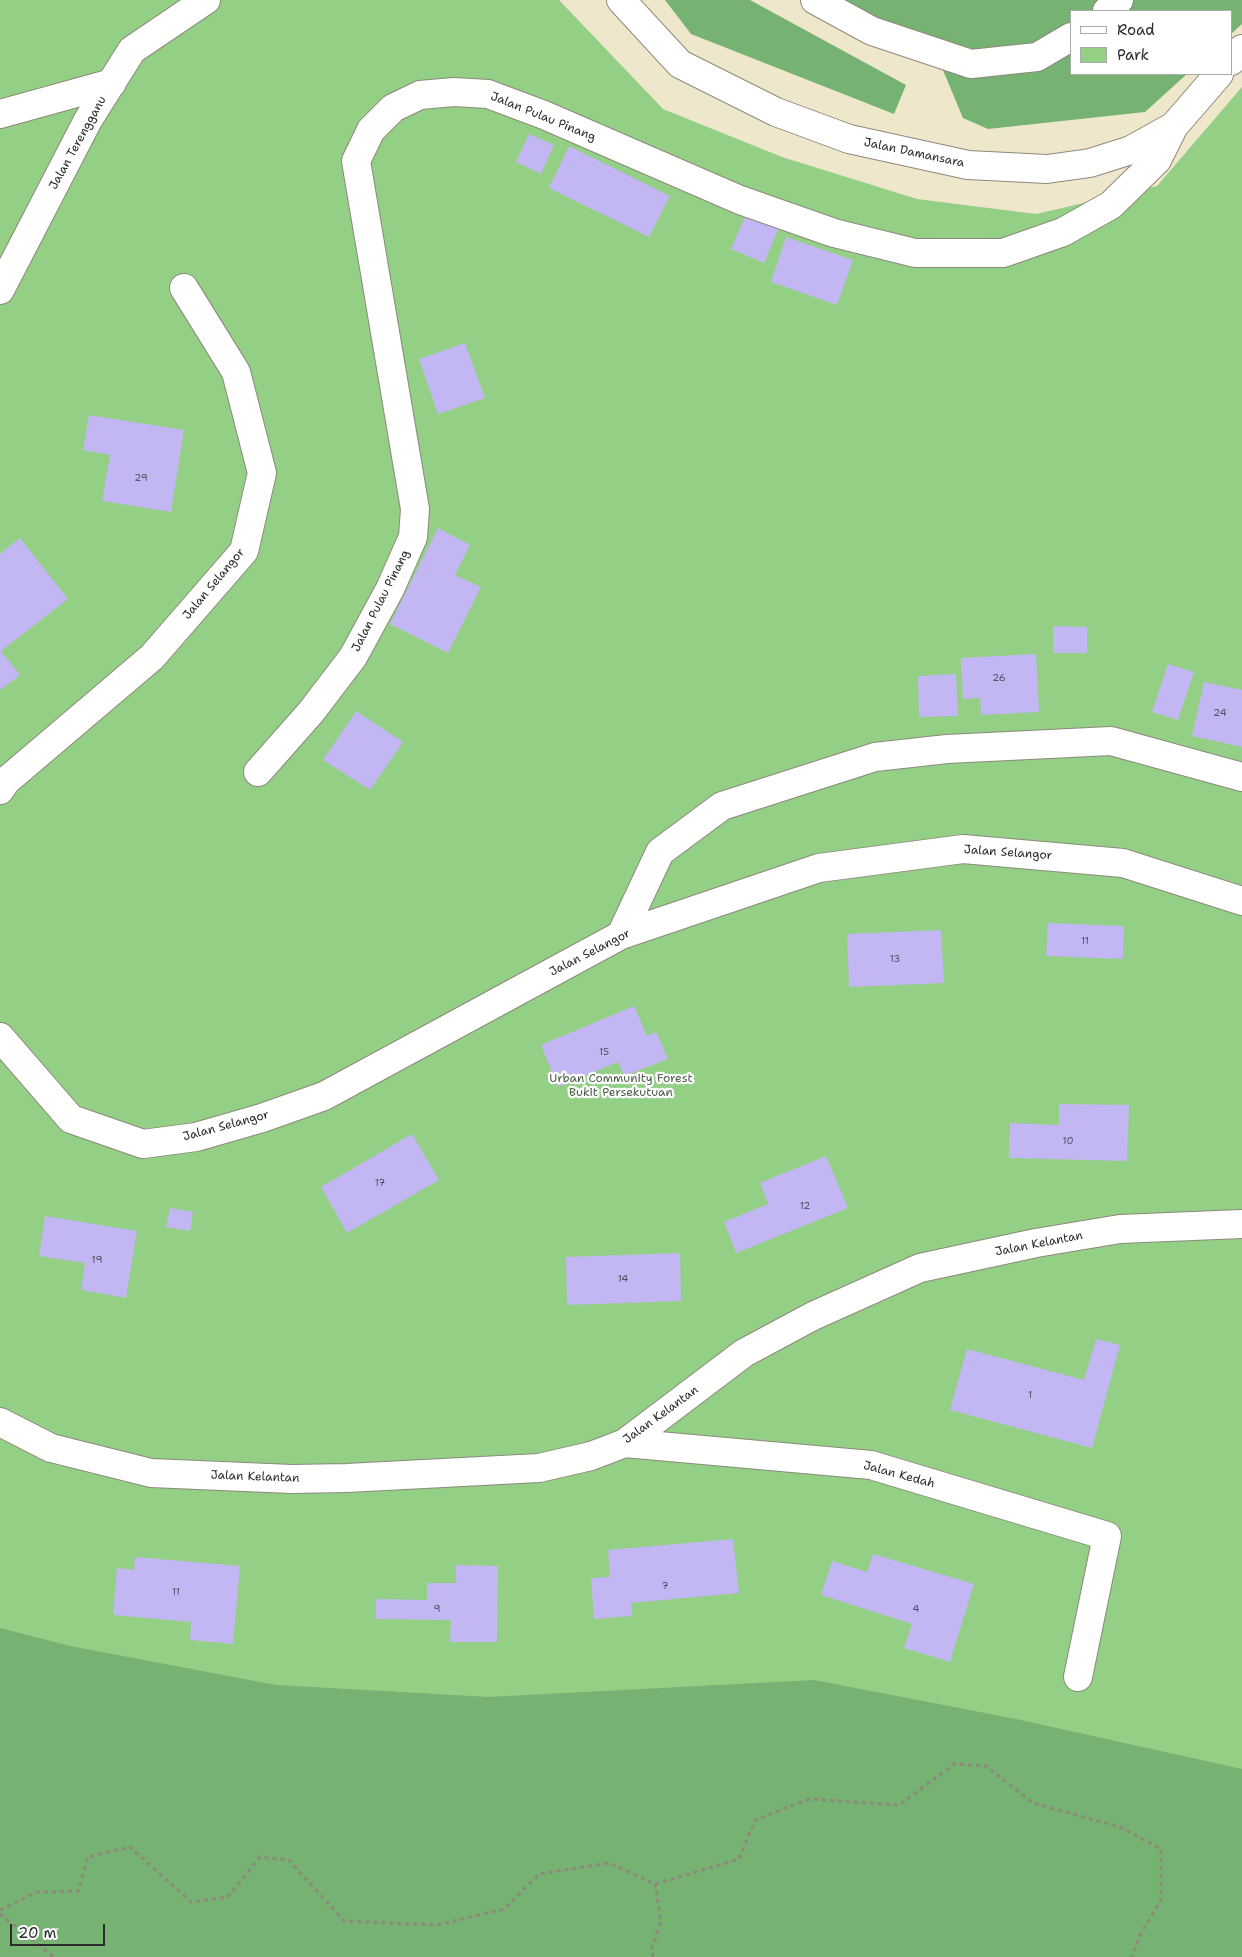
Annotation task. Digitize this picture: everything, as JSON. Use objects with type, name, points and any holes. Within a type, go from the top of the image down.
[{"type":"street","name":"Jalan Terengganu","points":[[2,282],[88,120],[132,50],[206,0]]},
{"type":"street","name":"Jalan Damansara","points":[[621,0],[680,64],[776,112],[850,139],[968,165],[1047,169],[1090,163],[1131,150],[1174,126],[1218,75]]},
{"type":"street","points":[[815,0],[872,31],[971,64],[1037,57],[1070,38]]},
{"type":"street","points":[[1108,10],[1119,0]]},
{"type":"street","points":[[1232,60],[1242,49]]},
{"type":"street","points":[[0,114],[112,83]]},
{"type":"street","name":"Jalan Pulau Pinang","points":[[258,772],[311,712],[353,657],[390,589],[412,537],[415,510],[356,161],[371,130],[392,108],[420,95],[454,92],[488,94],[544,115],[740,200],[834,233],[915,253],[1003,253],[1064,232],[1111,205],[1157,160],[1174,126]]},
{"type":"street","name":"Jalan Selangor","points":[[0,790],[6,781],[152,657],[244,551],[262,473],[236,372],[184,288]]},
{"type":"street","points":[[621,935],[660,852],[722,806],[875,757],[947,749],[1111,741],[1242,777]]},
{"type":"street","name":"Jalan Selangor","points":[[0,1037],[71,1119],[143,1144],[196,1137],[262,1118],[324,1096],[621,935],[819,868],[962,849],[1123,862],[1242,900]]},
{"type":"street","name":"Jalan Kelantan","points":[[0,1422],[51,1448],[151,1473],[292,1479],[539,1468],[591,1456],[626,1443],[744,1353],[813,1316],[920,1268],[1036,1243],[1120,1229],[1242,1224]]},
{"type":"street","name":"Jalan Kedah","points":[[626,1443],[871,1465],[1107,1536],[1078,1678]]},
{"type":"path","points":[[0,1910],[37,1892],[78,1891],[88,1857],[130,1848],[191,1902],[228,1897],[260,1857],[289,1860],[344,1921],[437,1925],[504,1909],[539,1874],[609,1863],[655,1884],[739,1859],[755,1820],[810,1799],[899,1805],[954,1764],[986,1766],[1033,1803],[1120,1827],[1161,1849],[1161,1900],[1140,1935],[1132,1957]]},
{"type":"path","points":[[653,1957],[652,1947],[661,1922],[655,1884]]},
{"type":"path","points":[[0,1914],[54,1957]]},
{"type":"green space","name":"Urban Community Forest Bukit Persekutuan","points":[[0,0],[559,0],[663,109],[782,157],[917,199],[1036,214],[1157,186],[1242,87],[1242,1957],[0,1957]]},
{"type":"green space","points":[[665,0],[750,0],[906,85],[894,114],[691,34]]},
{"type":"green space","points":[[829,0],[1242,0],[1242,24],[1232,33],[1232,10],[1070,10],[1070,75],[1186,75],[1145,112],[988,129],[963,118],[940,63]]},
{"type":"green space","points":[[0,1628],[70,1646],[276,1685],[489,1697],[814,1680],[1016,1719],[1242,1769],[1242,1957],[0,1957]]},
{"type":"building","points":[[529,134],[554,145],[541,174],[516,162]]},
{"type":"building","points":[[569,146],[670,196],[649,237],[549,188]]},
{"type":"building","points":[[747,212],[780,225],[764,263],[731,249]]},
{"type":"building","points":[[786,237],[853,260],[837,305],[771,282]]},
{"type":"building","points":[[465,343],[485,398],[438,414],[419,359]]},
{"type":"building","points":[[89,415],[184,430],[171,512],[102,501],[110,455],[83,450]]},
{"type":"building","points":[[438,528],[470,545],[455,575],[481,587],[448,653],[390,624]]},
{"type":"building","points":[[20,538],[68,599],[1,651],[20,675],[0,690],[0,554]]},
{"type":"building","points":[[1053,626],[1087,627],[1087,653],[1053,653]]},
{"type":"building","points":[[1036,654],[1039,712],[981,715],[980,698],[963,699],[961,658]]},
{"type":"building","points":[[1168,664],[1194,672],[1178,720],[1152,712]]},
{"type":"building","points":[[956,674],[958,716],[919,717],[918,676]]},
{"type":"building","points":[[1204,682],[1242,690],[1242,747],[1192,736]]},
{"type":"building","points":[[356,711],[403,742],[370,790],[323,760]]},
{"type":"building","points":[[1048,923],[1124,926],[1123,959],[1046,956]]},
{"type":"building","points":[[941,930],[944,983],[849,987],[847,934]]},
{"type":"building","points":[[634,1006],[647,1036],[656,1032],[668,1059],[624,1076],[618,1062],[558,1087],[541,1045]]},
{"type":"building","points":[[1059,1104],[1129,1105],[1127,1161],[1009,1158],[1010,1123],[1059,1125]]},
{"type":"building","points":[[412,1134],[439,1180],[347,1233],[321,1187]]},
{"type":"building","points":[[826,1156],[848,1208],[736,1253],[724,1222],[768,1204],[760,1183]]},
{"type":"building","points":[[170,1208],[193,1212],[190,1231],[166,1227]]},
{"type":"building","points":[[45,1216],[137,1231],[126,1298],[81,1290],[85,1263],[39,1256]]},
{"type":"building","points":[[680,1253],[681,1301],[567,1305],[566,1257]]},
{"type":"building","points":[[1096,1339],[1120,1345],[1092,1448],[950,1410],[967,1349],[1084,1380]]},
{"type":"building","points":[[733,1539],[739,1593],[631,1603],[632,1616],[594,1619],[591,1578],[610,1577],[608,1550]]},
{"type":"building","points":[[873,1554],[974,1584],[950,1662],[904,1648],[912,1624],[821,1595],[832,1561],[867,1572]]},
{"type":"building","points":[[135,1557],[240,1566],[233,1644],[190,1640],[191,1622],[113,1615],[117,1568],[134,1570]]},
{"type":"building","points":[[456,1565],[498,1566],[497,1642],[450,1642],[451,1620],[376,1619],[376,1599],[427,1600],[427,1583],[456,1583]]}]
